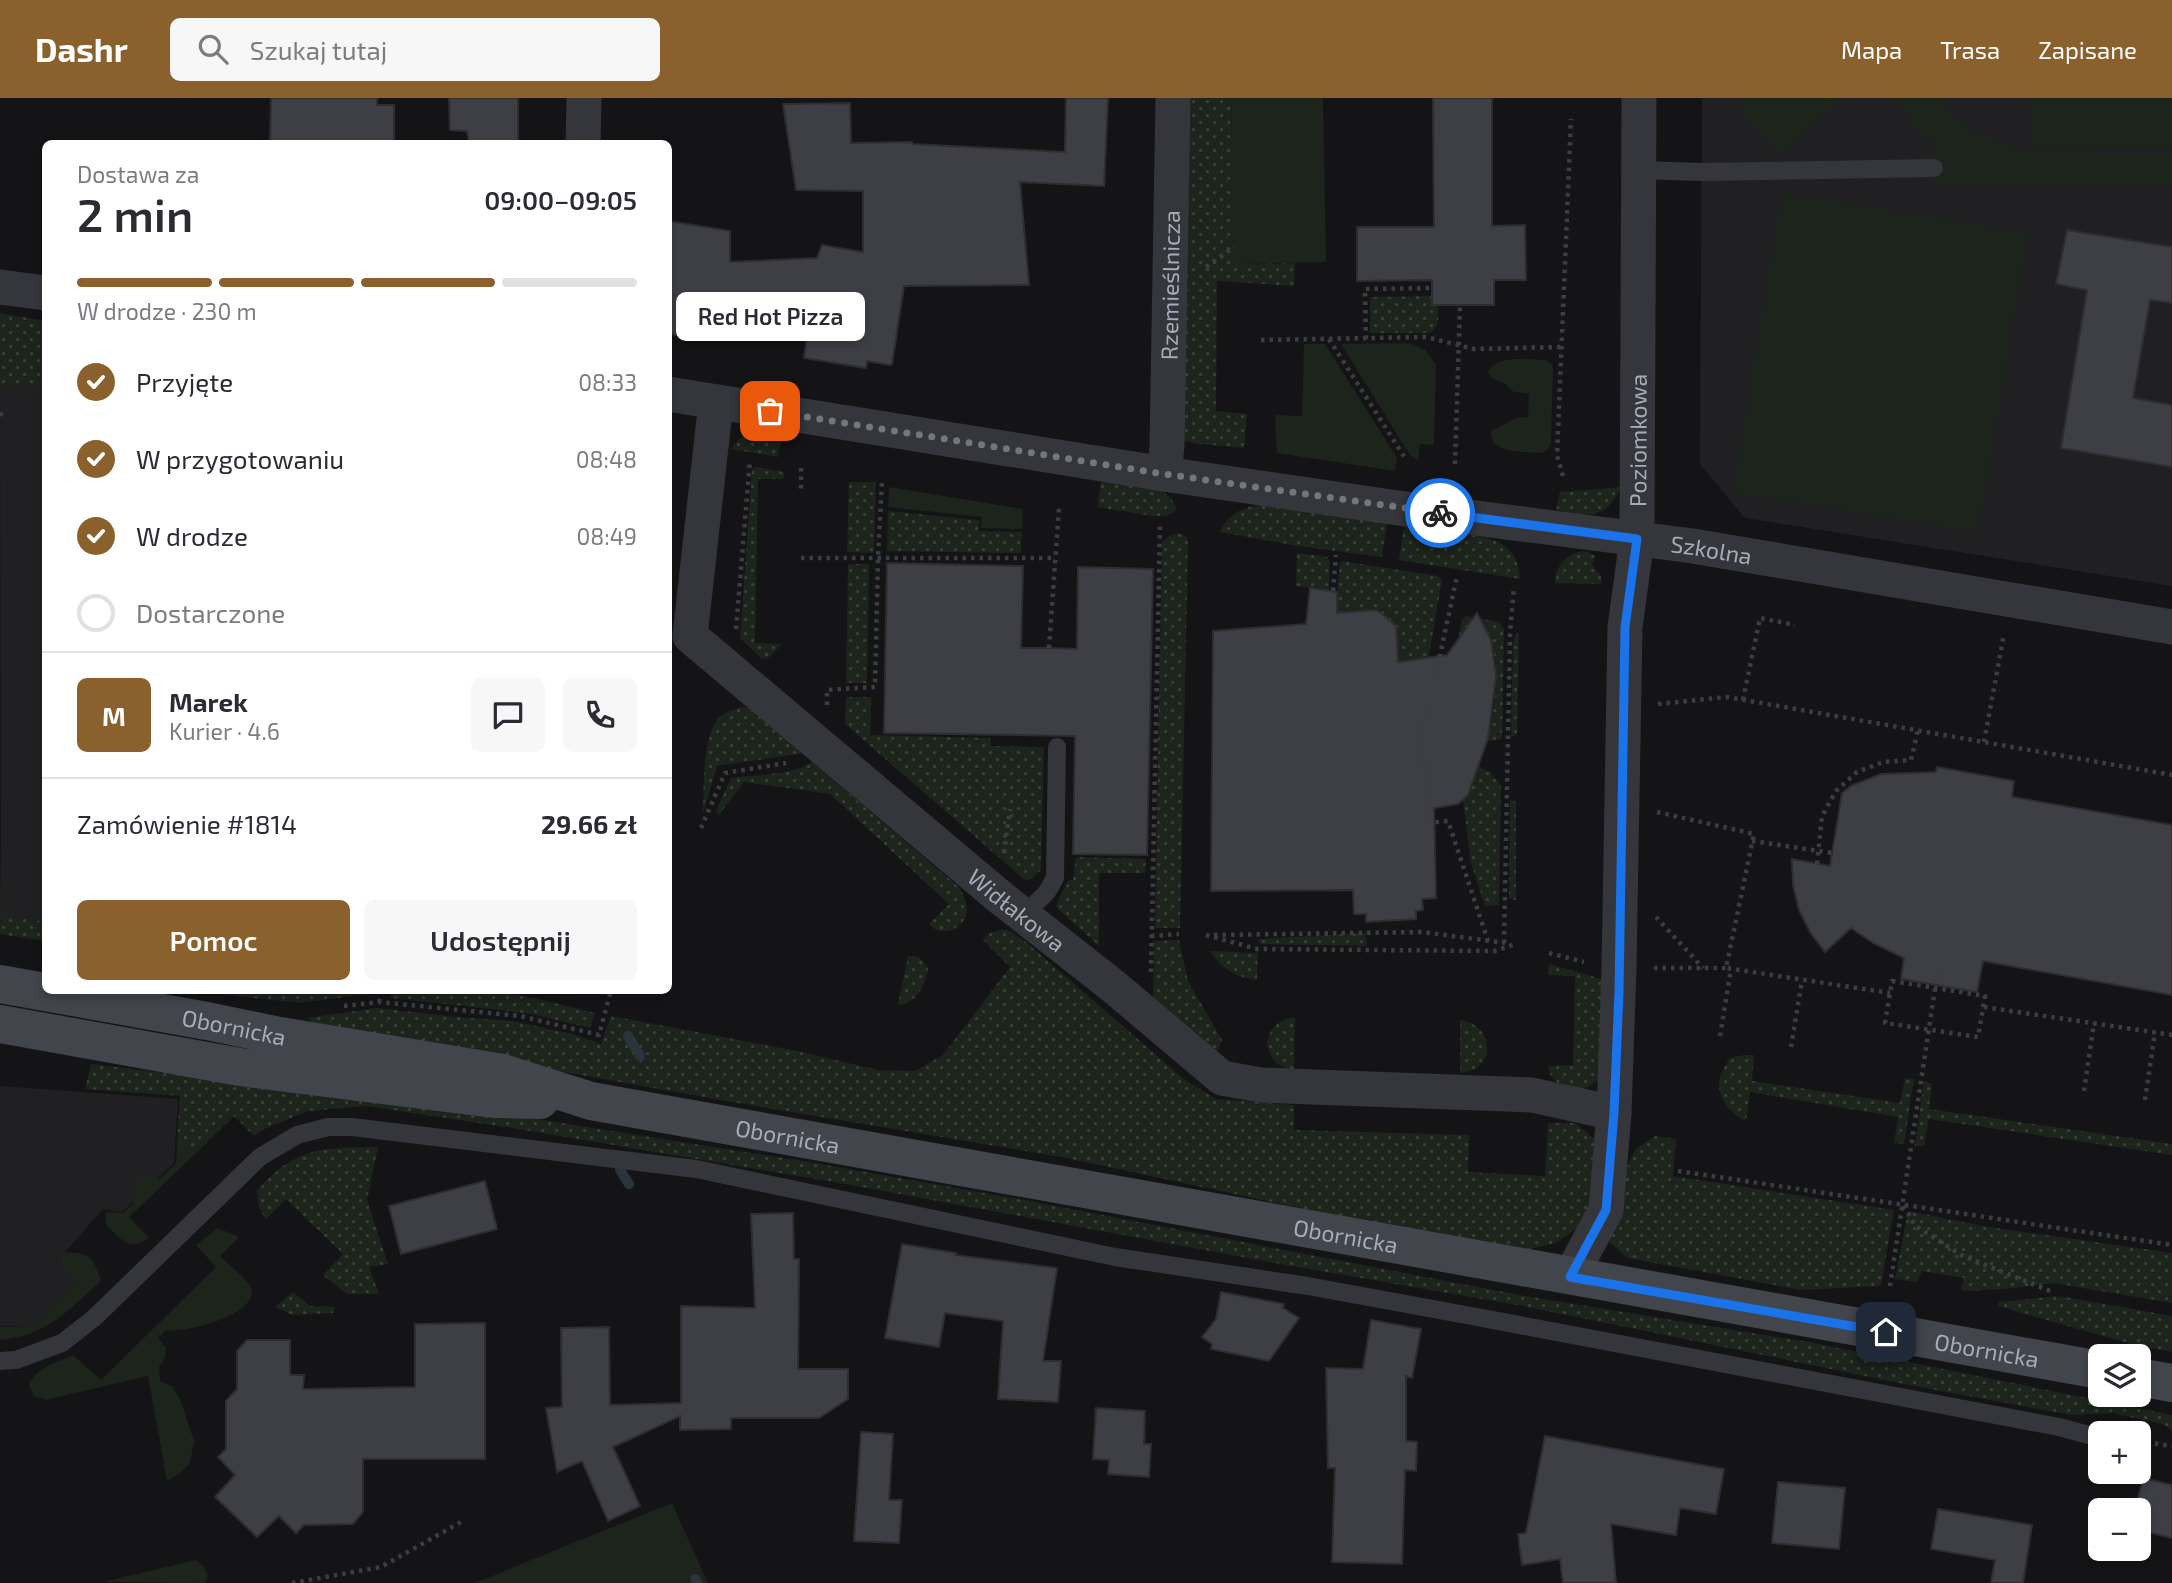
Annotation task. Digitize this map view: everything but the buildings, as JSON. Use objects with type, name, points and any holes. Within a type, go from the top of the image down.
[{"type":"main road","name":"Obornicka","points":[[0,984],[42,992]]},
{"type":"main road","name":"Obornicka","points":[[56,994],[280,1036],[503,1073],[591,1101],[2088,1368]]},
{"type":"main road","name":"Obornicka","points":[[0,1024],[254,1069],[494,1099],[591,1101]]},
{"type":"main road","points":[[2151,1379],[2172,1383]]},
{"type":"street","points":[[583,140],[584,98]]},
{"type":"street","name":"Rzemieślnicza","points":[[1164,474],[1167,446],[1173,98]]},
{"type":"street","name":"Poziomkowa","points":[[1570,1277],[1606,1210],[1614,1113],[1620,954],[1625,627],[1637,539],[1639,98]]},
{"type":"street","points":[[0,287],[42,292]]},
{"type":"street","name":"Szkolna","points":[[672,395],[1164,474],[1398,508],[1693,546],[2172,627]]},
{"type":"street","name":"Widłakowa","points":[[716,402],[690,636],[1023,916],[1113,986],[1222,1078],[1260,1085],[1532,1095],[1614,1113]]},
{"type":"lane","points":[[1639,170],[1702,172],[1934,168]]},
{"type":"lane","points":[[1023,916],[1048,892],[1055,878],[1057,747]]},
{"type":"lane","points":[[0,1361],[16,1360],[62,1343],[94,1318],[260,1157],[297,1135],[328,1127],[352,1127],[696,1169],[1115,1257],[1308,1286],[2059,1427],[2088,1435]]},
{"type":"path","points":[[1563,476],[1557,456],[1570,119]]},
{"type":"path","points":[[1366,339],[1365,289],[1432,288]]},
{"type":"path","points":[[1455,464],[1460,305]]},
{"type":"path","points":[[1261,340],[1426,337],[1474,349],[1561,347]]},
{"type":"path","points":[[1329,339],[1405,458]]},
{"type":"path","points":[[735,640],[750,460]]},
{"type":"path","points":[[801,468],[801,489]]},
{"type":"path","points":[[827,710],[827,690],[875,687],[882,481]]},
{"type":"path","points":[[1049,648],[1059,508]]},
{"type":"path","points":[[1150,975],[1160,524]]},
{"type":"path","points":[[1333,592],[1336,555]]},
{"type":"path","points":[[801,558],[1055,558]]},
{"type":"path","points":[[1436,674],[1457,576]]},
{"type":"path","points":[[1504,943],[1510,634],[1514,586]]},
{"type":"path","points":[[1743,700],[1760,618],[1795,625]]},
{"type":"path","points":[[1984,742],[2002,645]]},
{"type":"path","points":[[1647,705],[1727,697],[2172,775]]},
{"type":"path","points":[[1428,705],[1422,728],[1427,823],[1448,821],[1488,940]]},
{"type":"path","points":[[1817,864],[1822,816],[1836,791],[1857,772],[1883,762],[1910,760],[1917,730]]},
{"type":"path","points":[[701,828],[725,773],[793,762]]},
{"type":"path","points":[[1003,859],[1010,809]]},
{"type":"path","points":[[1648,811],[1754,834],[1729,968],[1720,1037]]},
{"type":"path","points":[[1752,841],[1846,855]]},
{"type":"path","points":[[1653,913],[1703,968]]},
{"type":"path","points":[[1422,932],[1488,940],[1515,944],[1495,951],[1257,949],[1206,935],[1422,932]]},
{"type":"path","points":[[1151,936],[1179,934]]},
{"type":"path","points":[[1549,953],[1594,965]]},
{"type":"path","points":[[1643,968],[1729,968],[1890,993]]},
{"type":"path","points":[[1890,1286],[1938,969]]},
{"type":"path","points":[[1791,1047],[1802,980]]},
{"type":"path","points":[[1892,981],[1986,996],[1978,1037],[1885,1023],[1890,993],[1892,981]]},
{"type":"path","points":[[379,1002],[381,994]]},
{"type":"path","points":[[341,1006],[379,1002],[520,1016],[598,1035],[610,994]]},
{"type":"path","points":[[1984,1007],[2172,1035]]},
{"type":"path","points":[[2084,1091],[2094,1023]]},
{"type":"path","points":[[2145,1100],[2155,1032]]},
{"type":"path","points":[[1678,1171],[2172,1245]]},
{"type":"path","points":[[1902,1205],[1917,1227],[1963,1256],[2050,1291]]},
{"type":"path","points":[[2151,1443],[2172,1446]]},
{"type":"path","points":[[292,1583],[381,1567],[461,1522]]},
{"type":"shaded area","points":[[1183,98],[1231,98],[1235,264],[1295,263],[1294,286],[1217,281],[1216,411],[1247,414],[1244,448],[1181,440]]},
{"type":"shaded area","points":[[1231,98],[1323,98],[1326,262],[1234,264]]},
{"type":"shaded area","points":[[1702,98],[2172,98],[2172,586],[1745,518],[1700,464]]},
{"type":"shaded area","points":[[1746,98],[1842,98],[1781,155],[1736,108]]},
{"type":"shaded area","points":[[1895,98],[1935,98],[1955,117],[1977,132],[2027,151],[2172,154],[2172,187],[1934,183],[1934,150],[1940,150],[1913,125]]},
{"type":"shaded area","points":[[2032,98],[2172,98],[2172,149],[2032,147]]},
{"type":"shaded area","points":[[1782,193],[2027,233],[1978,532],[1733,492]]},
{"type":"shaded area","points":[[1432,296],[1432,305],[1438,305],[1438,318],[1437,325],[1429,333],[1370,333],[1370,297]]},
{"type":"shaded area","points":[[0,313],[42,320],[42,388],[15,385],[0,388]]},
{"type":"shaded area","points":[[1410,343],[1425,350],[1436,364],[1434,445],[1420,444],[1418,460],[1410,455],[1341,344]]},
{"type":"shaded area","points":[[1304,344],[1325,344],[1397,458],[1395,471],[1277,453],[1275,415],[1302,416]]},
{"type":"shaded area","points":[[1505,360],[1545,360],[1551,363],[1553,369],[1551,443],[1547,450],[1541,453],[1501,448],[1492,439],[1491,431],[1516,418],[1528,417],[1529,394],[1514,392],[1504,383],[1491,378],[1488,372],[1492,366]]},
{"type":"shaded area","points":[[15,385],[42,388],[42,921],[1,914],[0,388]]},
{"type":"shaded area","points":[[762,428],[782,430],[778,457],[731,449],[744,436]]},
{"type":"shaded area","points":[[757,467],[784,472],[784,479],[758,479],[755,643],[782,644],[767,659],[761,658],[740,638],[752,469]]},
{"type":"shaded area","points":[[1101,481],[1161,491],[1171,498],[1177,510],[1166,516],[1152,516],[1097,507]]},
{"type":"shaded area","points":[[849,482],[876,482],[874,553],[847,552]]},
{"type":"shaded area","points":[[889,487],[1023,509],[1022,529],[981,528],[982,517],[888,507]]},
{"type":"shaded area","points":[[1621,487],[1609,506],[1594,514],[1556,510],[1560,492]]},
{"type":"shaded area","points":[[1257,505],[1387,522],[1382,557],[1220,532],[1226,521],[1235,514]]},
{"type":"shaded area","points":[[888,511],[979,520],[979,531],[1022,532],[1021,553],[887,551]]},
{"type":"shaded area","points":[[1404,526],[1478,536],[1498,542],[1507,547],[1513,555],[1520,579],[1399,560]]},
{"type":"shaded area","points":[[1178,533],[1186,536],[1188,542],[1180,928],[1155,928],[1162,542]]},
{"type":"shaded area","points":[[1584,551],[1595,555],[1592,565],[1601,576],[1602,584],[1555,583],[1557,571],[1563,561],[1572,554]]},
{"type":"shaded area","points":[[1297,553],[1327,557],[1330,561],[1329,591],[1296,586]]},
{"type":"shaded area","points":[[1342,561],[1438,576],[1442,580],[1427,667],[1398,664],[1396,624],[1377,611],[1354,613],[1338,633],[1337,592]]},
{"type":"shaded area","points":[[848,564],[869,564],[867,683],[846,683]]},
{"type":"shaded area","points":[[1466,616],[1499,622],[1504,629],[1502,739],[1488,741],[1496,682],[1494,651],[1482,626],[1458,641],[1462,619]]},
{"type":"shaded area","points":[[1517,633],[1517,734],[1511,738],[1513,640]]},
{"type":"shaded area","points":[[846,697],[871,697],[870,735],[990,738],[991,746],[1044,747],[1041,870],[1026,881],[845,724]]},
{"type":"shaded area","points":[[741,707],[752,707],[803,753],[717,766],[703,814],[705,765],[712,729],[722,715]]},
{"type":"shaded area","points":[[812,762],[960,888],[967,910],[966,917],[958,927],[940,931],[929,924],[949,904],[830,794],[744,782],[719,815],[716,811],[731,778],[785,772]]},
{"type":"shaded area","points":[[1479,767],[1490,772],[1501,786],[1499,905],[1485,906],[1471,863],[1463,800],[1468,795]]},
{"type":"shaded area","points":[[1510,800],[1516,804],[1516,900],[1509,897]]},
{"type":"shaded area","points":[[0,838],[1,914],[42,921],[42,941],[0,934]]},
{"type":"shaded area","points":[[1076,857],[1146,859],[1145,873],[1099,873],[1099,946],[1056,907],[1069,880],[1073,880]]},
{"type":"shaded area","points":[[1003,929],[1026,942],[1185,1080],[1216,1099],[1294,1105],[1294,1130],[1469,1135],[1468,1172],[1545,1176],[1548,1123],[1575,1123],[1601,1144],[1588,1220],[1556,1243],[1525,1250],[1356,1220],[1067,1158],[726,1101],[319,1028],[307,1018],[377,1008],[513,1021],[572,1034],[601,1044],[611,1016],[797,1051],[878,1070],[915,1071],[943,1055],[1010,967],[983,940],[990,933]]},
{"type":"shaded area","points":[[1366,933],[1367,946],[1259,944],[1258,939]]},
{"type":"shaded area","points":[[1179,940],[1188,981],[1222,1040],[1217,1052],[1153,1006],[1154,941]]},
{"type":"shaded area","points":[[1210,951],[1258,953],[1257,980],[1230,972]]},
{"type":"shaded area","points":[[908,956],[919,957],[928,968],[927,974],[915,997],[898,1005]]},
{"type":"shaded area","points":[[1549,964],[1605,980],[1599,1079],[1584,1090],[1561,1084],[1549,1073],[1548,1066],[1573,1065],[1575,976],[1548,975]]},
{"type":"shaded area","points":[[228,994],[367,994],[301,1003]]},
{"type":"shaded area","points":[[391,994],[509,994],[595,1013],[590,1028],[531,1014],[390,998]]},
{"type":"shaded area","points":[[1295,1017],[1294,1070],[1276,1062],[1267,1043],[1276,1025]]},
{"type":"shaded area","points":[[1460,1020],[1480,1030],[1486,1038],[1487,1047],[1481,1064],[1460,1073]]},
{"type":"shaded area","points":[[1754,1055],[1752,1081],[1900,1103],[1905,1078],[1914,1079],[1904,1144],[1894,1143],[1898,1117],[1750,1092],[1746,1121],[1741,1119],[1724,1102],[1719,1081],[1730,1058]]},
{"type":"shaded area","points":[[91,1064],[198,1077],[354,1090],[815,1163],[1525,1296],[1808,1342],[2088,1398],[2088,1407],[2132,1407],[2172,1415],[2172,1431],[2165,1425],[2113,1413],[2071,1415],[1904,1384],[1523,1306],[840,1183],[367,1106],[308,1111],[254,1136],[234,1116],[197,1152],[177,1143],[180,1096],[85,1089]]},
{"type":"shaded area","points":[[1924,1081],[1932,1084],[1929,1109],[2172,1144],[2172,1155],[1929,1119],[1924,1146],[1915,1146]]},
{"type":"shaded area","points":[[0,1086],[178,1099],[174,1163],[122,1212],[103,1209],[57,1261],[76,1281],[34,1326],[0,1326]]},
{"type":"shaded area","points":[[1655,1136],[1676,1139],[1673,1176],[1894,1210],[1881,1286],[1801,1290],[1628,1258],[1609,1242],[1625,1171],[1636,1149]]},
{"type":"shaded area","points":[[177,1143],[197,1152],[129,1217],[149,1238],[130,1244],[106,1225],[106,1212],[123,1213],[133,1204],[138,1175],[159,1179],[176,1164]]},
{"type":"shaded area","points":[[378,1147],[367,1200],[388,1264],[369,1267],[379,1294],[347,1294],[323,1275],[343,1254],[286,1199],[266,1219],[259,1208],[257,1191],[284,1165],[311,1152]]},
{"type":"shaded area","points":[[1908,1211],[1989,1227],[2172,1253],[2172,1303],[2053,1283],[2016,1288],[1961,1290],[1964,1278],[1922,1271],[1917,1282],[1895,1279]]},
{"type":"shaded area","points":[[218,1228],[239,1237],[220,1256],[249,1284],[251,1298],[244,1307],[218,1321],[188,1329],[166,1330],[158,1338],[166,1348],[165,1358],[159,1367],[160,1381],[172,1386],[181,1401],[194,1441],[190,1463],[167,1481],[148,1376],[45,1400],[34,1396],[29,1385],[36,1374],[73,1355],[101,1380],[216,1267],[196,1245]]},
{"type":"shaded area","points":[[65,1252],[90,1258],[101,1281],[66,1312],[44,1327],[16,1338],[0,1340],[0,1327],[34,1326],[76,1281],[57,1261]]},
{"type":"shaded area","points":[[293,1292],[310,1306],[335,1307],[333,1313],[292,1315],[275,1307]]},
{"type":"shaded area","points":[[2059,1296],[2172,1316],[2172,1352],[2151,1348],[2151,1344],[2131,1344],[1998,1306],[1999,1302]]},
{"type":"shaded area","points":[[672,1503],[708,1583],[475,1583]]},
{"type":"shaded area","points":[[196,1560],[204,1567],[208,1576],[205,1583],[103,1582]]},
{"type":"waterway","points":[[628,1036],[640,1056]]},
{"type":"waterway","points":[[620,1170],[629,1184]]},
{"type":"waterway","points":[[695,1579],[697,1583]]},
{"type":"way so far","points":[[770,411],[1164,474],[1440,513]]},
{"type":"place","name":"Red Hot Pizza","points":[[770,411]]},
{"type":"route","points":[[1440,513],[1637,539],[1625,627],[1619,992],[1614,1113],[1606,1210],[1570,1277],[1886,1332]]}]
